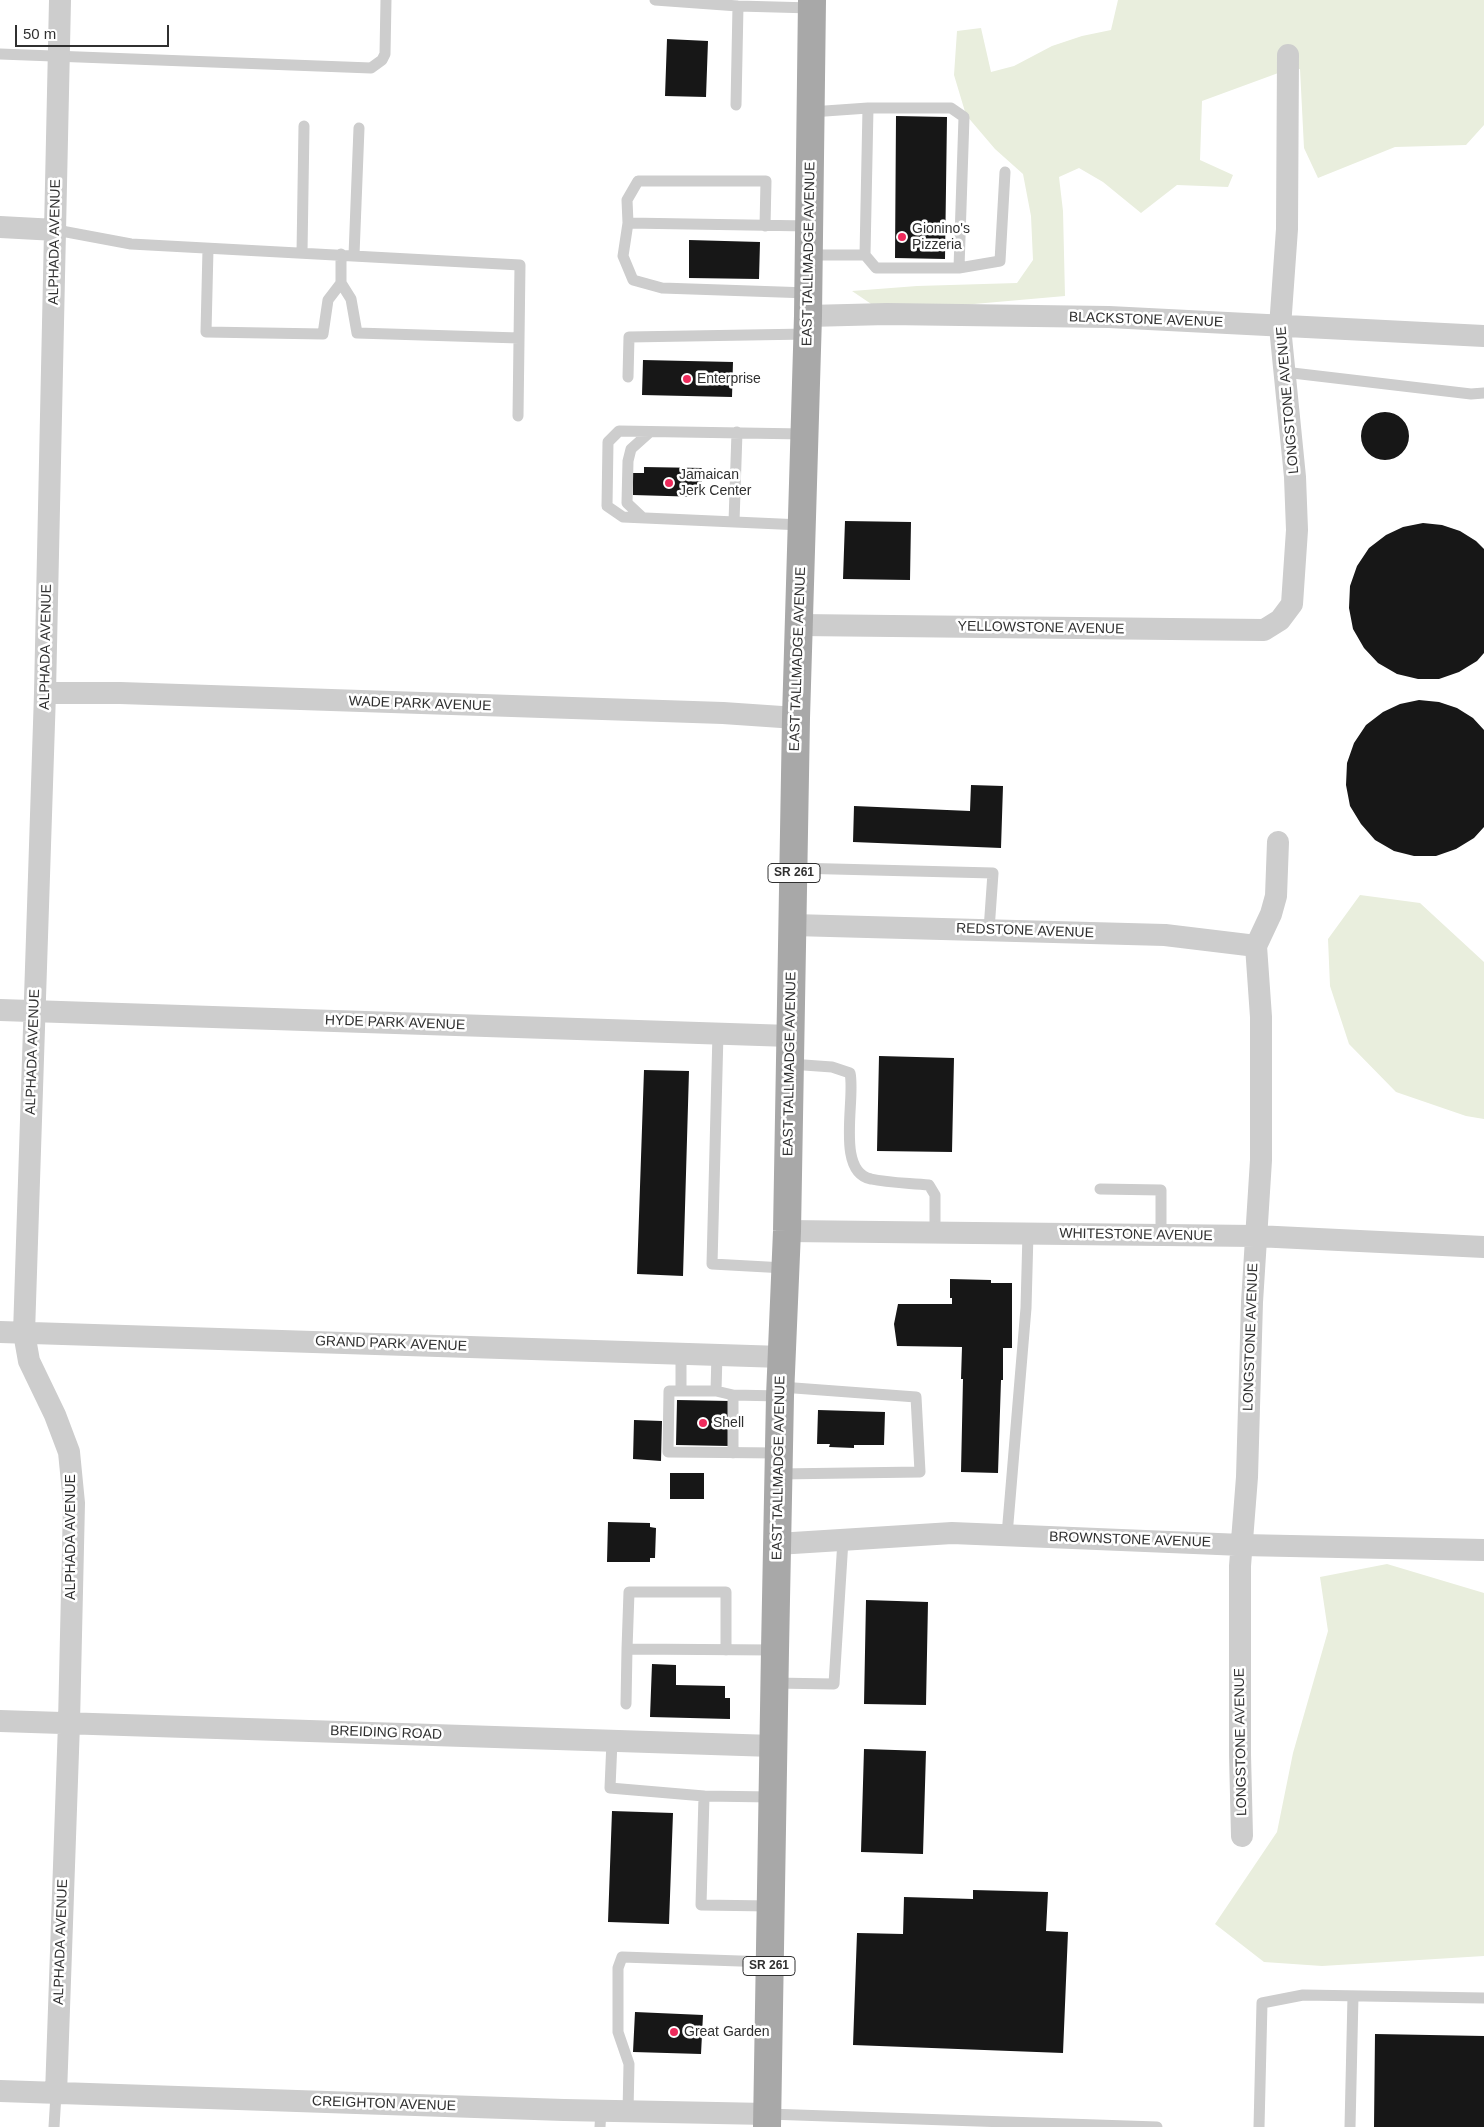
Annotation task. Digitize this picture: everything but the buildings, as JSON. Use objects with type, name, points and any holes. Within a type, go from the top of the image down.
[{"type":"main road","name":"EAST TALLMADGE AVENUE","points":[[767,2120],[772,1746],[780,1392],[787,1231],[796,718],[808,314],[812,4]]},
{"type":"street","name":"ALPHADA AVENUE","points":[[56,2094],[69,1723],[74,1503],[69,1452],[55,1415],[29,1361],[24,1333],[45,693],[60,0]]},
{"type":"street","name":"LONGSTONE AVENUE","points":[[1280,620],[1292,604],[1297,530],[1295,477],[1280,327],[1287,229],[1288,55]]},
{"type":"street","points":[[0,228],[56,230]]},
{"type":"street","name":"BLACKSTONE AVENUE","points":[[808,314],[1109,316],[1280,327],[1484,336]]},
{"type":"street","name":"YELLOWSTONE AVENUE","points":[[799,625],[1264,630],[1280,620]]},
{"type":"street","name":"WADE PARK AVENUE","points":[[45,693],[120,693],[713,713],[796,718]]},
{"type":"street","name":"LONGSTONE AVENUE","points":[[1242,1836],[1240,1566],[1247,1477],[1256,1236],[1261,1160],[1260,1017],[1256,946],[1271,914],[1276,896],[1278,842]]},
{"type":"street","name":"REDSTONE AVENUE","points":[[793,925],[1165,935],[1256,946]]},
{"type":"street","name":"HYDE PARK AVENUE","points":[[0,1010],[790,1036]]},
{"type":"street","name":"WHITESTONE AVENUE","points":[[787,1231],[1256,1236],[1484,1247]]},
{"type":"street","name":"GRAND PARK AVENUE","points":[[0,1332],[782,1357]]},
{"type":"street","name":"BROWNSTONE AVENUE","points":[[777,1544],[952,1533],[1242,1545],[1484,1550]]},
{"type":"street","name":"BREIDING ROAD","points":[[0,1721],[772,1746]]},
{"type":"street","name":"CREIGHTON AVENUE","points":[[0,2091],[601,2119],[628,2112],[767,2120]]},
{"type":"lane","points":[[0,54],[371,68],[382,60],[385,54],[386,0]]},
{"type":"lane","points":[[655,0],[738,6],[812,4]]},
{"type":"lane","points":[[736,105],[738,6]]},
{"type":"lane","points":[[868,108],[865,255],[876,268],[959,268],[1000,261],[1005,172]]},
{"type":"lane","points":[[811,112],[868,108],[951,108],[964,117],[959,268]]},
{"type":"lane","points":[[302,253],[304,126]]},
{"type":"lane","points":[[354,255],[359,128]]},
{"type":"lane","points":[[765,226],[766,181],[638,181],[626,200],[628,223],[623,256],[633,280],[662,288],[808,314]]},
{"type":"lane","points":[[628,223],[809,226]]},
{"type":"lane","points":[[56,230],[131,244],[520,265],[518,416]]},
{"type":"lane","points":[[208,249],[206,332],[323,334],[328,300],[341,283]]},
{"type":"lane","points":[[341,254],[341,283],[351,299],[357,333],[519,338]]},
{"type":"lane","points":[[809,255],[865,255]]},
{"type":"lane","points":[[628,376],[629,337],[808,314]]},
{"type":"lane","points":[[1284,372],[1471,394],[1484,393]]},
{"type":"lane","points":[[802,524],[623,517],[607,506],[608,442],[619,431],[805,434]]},
{"type":"lane","points":[[643,518],[627,503],[628,462],[631,449],[650,432]]},
{"type":"lane","points":[[734,522],[737,432]]},
{"type":"lane","points":[[794,868],[993,873],[989,930]]},
{"type":"lane","points":[[718,1034],[712,1264],[786,1268]]},
{"type":"lane","points":[[790,1064],[832,1067],[850,1073],[850,1153],[857,1170],[869,1179],[929,1185],[934,1195],[934,1233]]},
{"type":"lane","points":[[1100,1190],[1161,1190],[1161,1234]]},
{"type":"lane","points":[[1007,1535],[1026,1308],[1028,1234]]},
{"type":"lane","points":[[681,1353],[681,1390]]},
{"type":"lane","points":[[708,1394],[717,1354]]},
{"type":"lane","points":[[681,1390],[733,1395],[780,1392],[916,1397],[920,1472],[779,1463],[733,1453],[703,1449],[668,1452],[669,1391],[681,1390]]},
{"type":"lane","points":[[733,1395],[733,1453]]},
{"type":"lane","points":[[774,1683],[834,1684],[843,1540]]},
{"type":"lane","points":[[626,1704],[629,1592],[726,1592],[726,1650]]},
{"type":"lane","points":[[626,1649],[775,1650]]},
{"type":"lane","points":[[612,1741],[610,1788],[704,1796],[772,1798]]},
{"type":"lane","points":[[704,1796],[701,1905],[770,1906]]},
{"type":"lane","points":[[628,2112],[629,2064],[618,2032],[618,1968],[622,1957],[770,1962]]},
{"type":"lane","points":[[1259,2127],[1262,2003],[1303,1995],[1484,1998]]},
{"type":"lane","points":[[1350,2127],[1353,1996]]},
{"type":"lane","points":[[54,2127],[56,2094]]},
{"type":"lane","points":[[767,2120],[1157,2127]]},
{"type":"green space","points":[[1118,0],[1484,0],[1484,125],[1466,145],[1395,147],[1318,178],[1304,148],[1300,69],[1281,72],[1202,101],[1200,160],[1233,175],[1228,187],[1177,185],[1141,213],[1103,182],[1079,168],[1059,177],[1063,211],[1065,296],[883,312],[852,291],[917,286],[1017,283],[1033,260],[1031,216],[1023,174],[995,149],[966,115],[954,75],[957,31],[981,28],[991,72],[1014,66],[1052,46],[1082,36],[1111,30]]},
{"type":"green space","points":[[1360,895],[1420,903],[1484,962],[1484,1119],[1466,1116],[1396,1092],[1349,1044],[1330,986],[1328,939]]},
{"type":"green space","points":[[1387,1564],[1484,1593],[1484,1956],[1322,1966],[1264,1962],[1215,1924],[1277,1832],[1293,1753],[1328,1631],[1320,1577]]},
{"type":"place","name":"Gionino's Pizzeria","points":[[902,237]]},
{"type":"place","name":"Enterprise","points":[[687,379]]},
{"type":"place","name":"Jamaican Jerk Center","points":[[669,483]]},
{"type":"place","name":"Shell","points":[[703,1423]]},
{"type":"place","name":"Great Garden","points":[[674,2032]]}]
